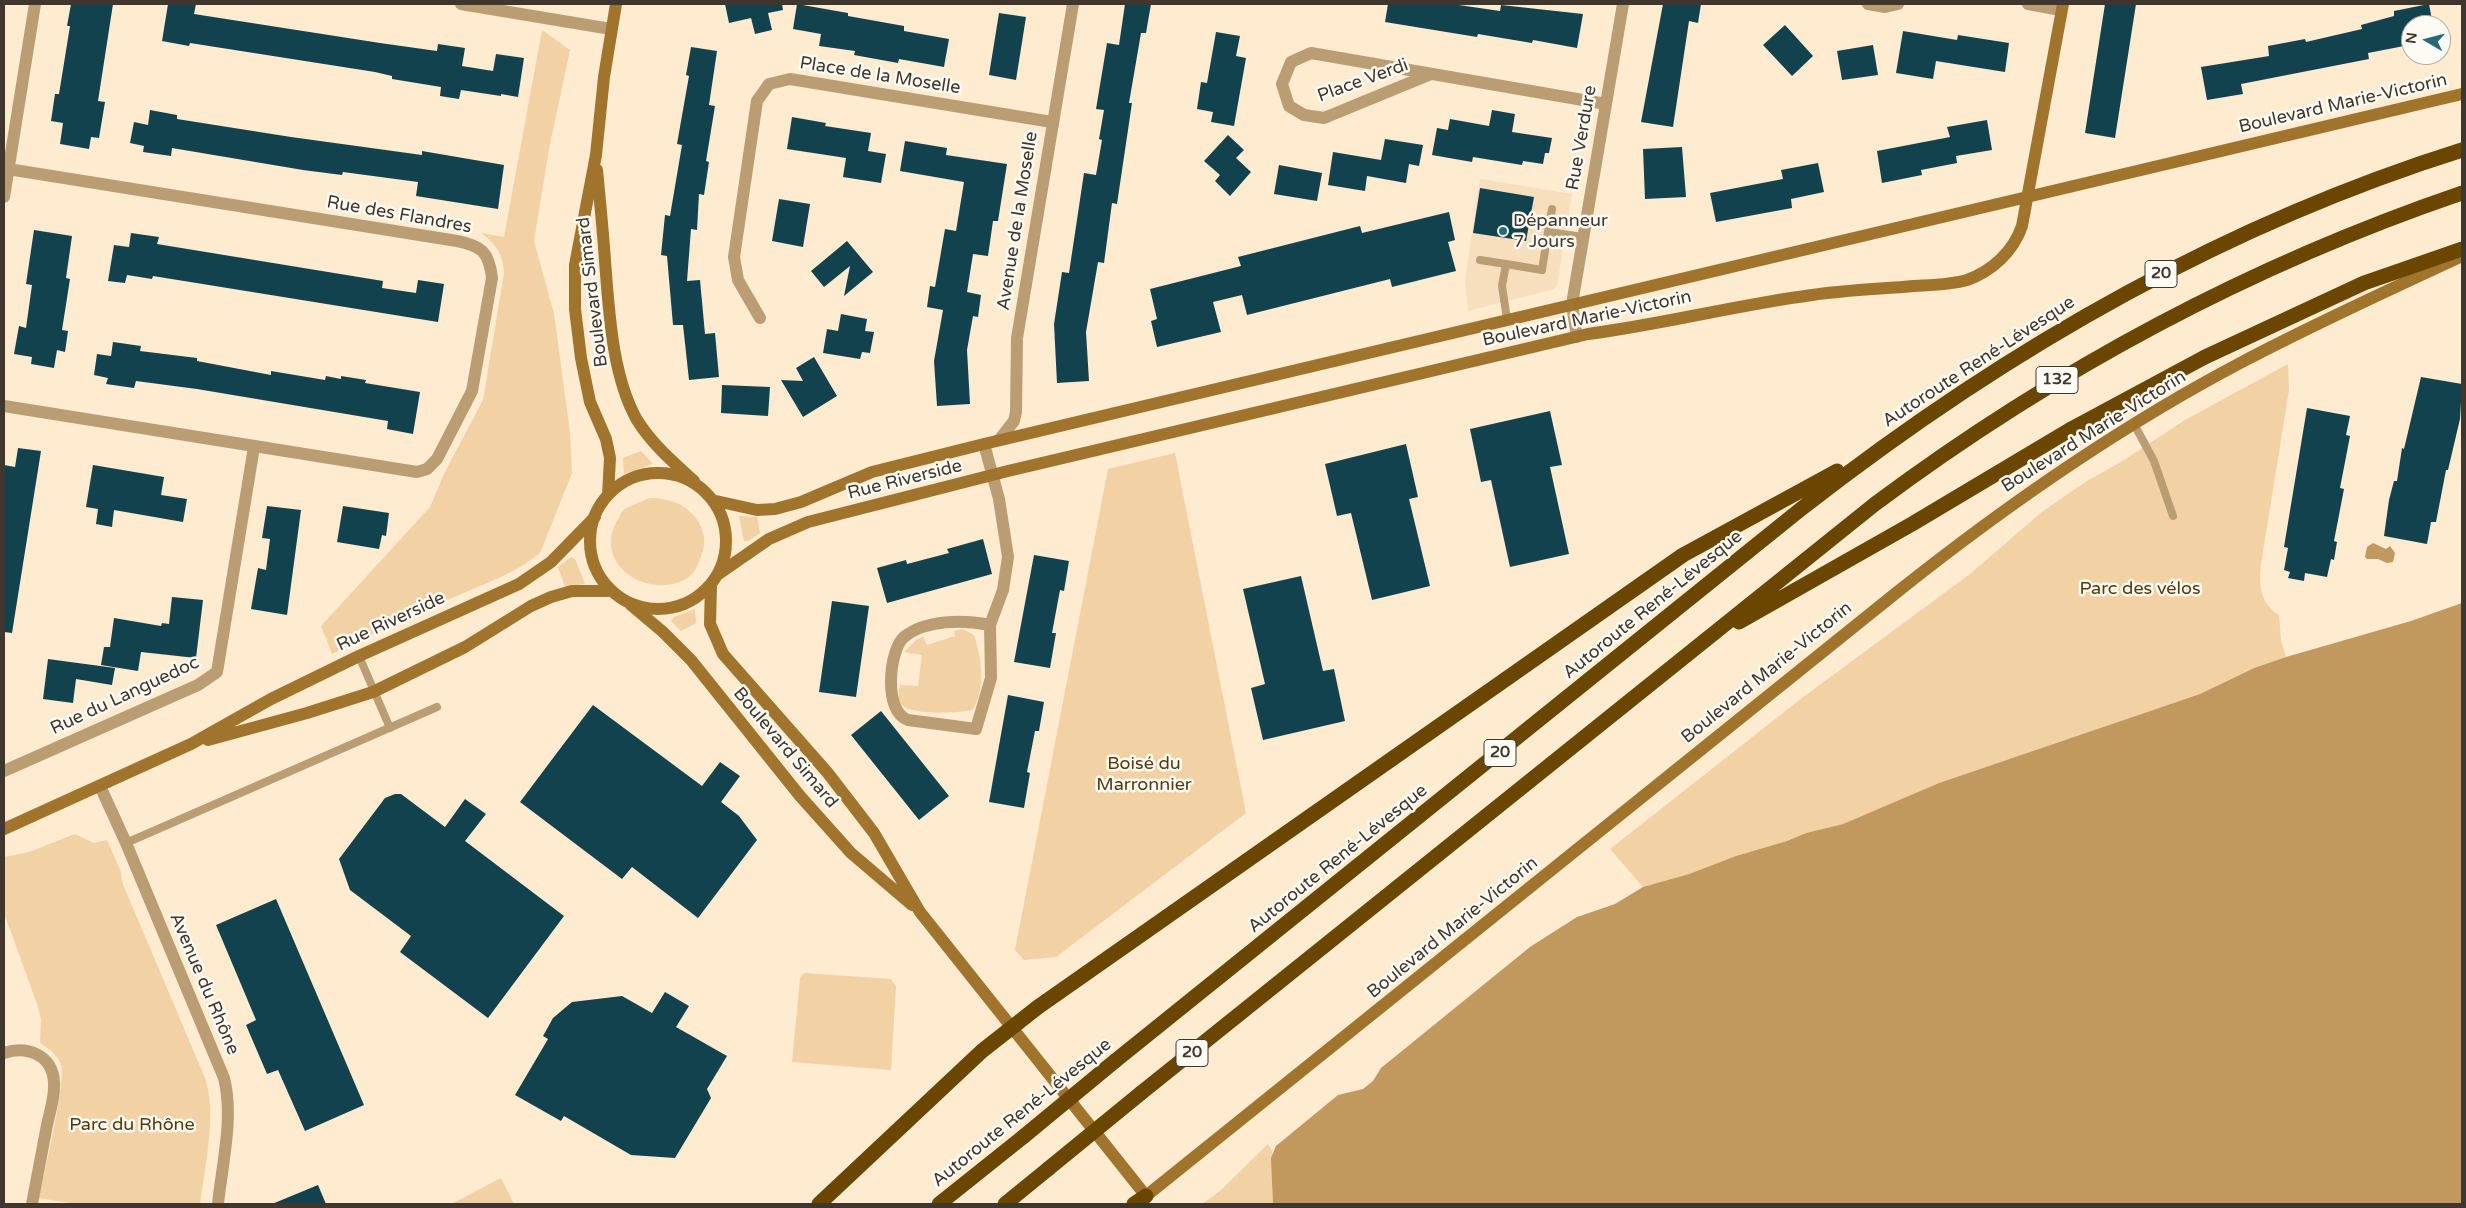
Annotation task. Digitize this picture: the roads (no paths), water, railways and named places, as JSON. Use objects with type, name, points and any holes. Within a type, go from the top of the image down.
[{"type":"highway","name":"Autoroute René-Lévesque","points":[[939,1204],[1774,530],[1884,445],[2034,345],[2167,271],[2305,206],[2408,167],[2462,150]]},
{"type":"highway","name":"132","points":[[1699,645],[1913,476],[2019,404],[2098,356],[2236,283],[2351,233],[2462,193]]},
{"type":"highway","points":[[1699,645],[1912,524],[2073,428],[2205,357],[2364,283],[2462,249]]},
{"type":"highway","points":[[819,1204],[982,1051],[1012,1027],[1683,555],[1884,445]]},
{"type":"highway","name":"20","points":[[1005,1204],[1699,645]]},
{"type":"street","points":[[4,197],[35,4]]},
{"type":"street","points":[[461,4],[612,29]]},
{"type":"street","name":"Boulevard Simard","points":[[608,495],[610,474],[609,450],[590,402],[580,351],[575,309],[575,265],[596,155],[603,84],[616,4]]},
{"type":"street","name":"Avenue de la Moselle","points":[[999,440],[1015,416],[1018,398],[1016,379],[1017,338],[1073,4]]},
{"type":"street","name":"Rue Verdure","points":[[1577,337],[1572,304],[1623,4]]},
{"type":"street","points":[[1868,4],[1885,7],[1898,4]]},
{"type":"street","points":[[2027,197],[2062,7],[2028,4]]},
{"type":"street","name":"Place Verdi","points":[[1431,74],[1324,118],[1304,115],[1289,106],[1282,84],[1291,62],[1312,53],[1606,104]]},
{"type":"street","name":"Place de la Moselle","points":[[760,318],[738,280],[734,257],[757,101],[769,84],[790,79],[1052,122]]},
{"type":"street","name":"Boulevard Marie-Victorin","points":[[1118,411],[2462,94]]},
{"type":"street","name":"Boulevard Simard","points":[[596,155],[611,325],[626,392],[634,414],[650,438],[668,459],[700,487]]},
{"type":"street","name":"Rue des Flandres","points":[[4,406],[417,472],[427,469],[438,459],[472,391],[492,278],[490,263],[484,251],[473,244],[457,240],[8,169]]},
{"type":"street","name":"Boulevard Marie-Victorin","points":[[1112,447],[1577,337],[1783,299],[1966,280],[1991,268],[2014,244],[2022,226],[2027,197]]},
{"type":"street","name":"Boulevard Marie-Victorin","points":[[1144,1201],[1947,552],[2064,468],[2134,424],[2244,361],[2335,315],[2462,256]]},
{"type":"street","name":"Rue Riverside","points":[[716,501],[757,510],[776,510],[801,502],[872,472],[1118,411]]},
{"type":"street","points":[[984,444],[1008,557],[1003,590],[990,625],[990,678],[976,730],[908,720],[900,716],[894,708],[891,696],[896,649],[905,637],[918,630],[948,621],[969,621],[990,625]]},
{"type":"street","name":"Rue du Languedoc","points":[[4,771],[198,685],[217,672],[254,447]]},
{"type":"street","name":"Rue Riverside","points":[[714,580],[755,547],[793,528],[1112,447]]},
{"type":"street","points":[[652,475],[678,478],[700,487],[716,501],[723,513],[728,536],[724,560],[714,580],[696,599],[673,607],[645,607],[627,601],[608,591],[596,576],[590,558],[589,541],[595,517],[608,495],[628,480],[652,475]]},
{"type":"street","name":"Rue Riverside","points":[[4,829],[191,744],[271,699],[359,656],[528,579],[550,562],[595,517]]},
{"type":"street","name":"Boulevard Simard","points":[[714,580],[710,624],[723,654],[802,742],[874,834],[920,912],[1012,1027],[1144,1201]]},
{"type":"street","name":"Rue Riverside","points":[[191,744],[307,714],[373,692],[465,647],[526,609],[551,597],[572,592],[608,591]]},
{"type":"street","name":"Boulevard Simard","points":[[627,601],[663,632],[691,660],[800,796],[851,853],[920,912]]},
{"type":"street","name":"Avenue du Rhône","points":[[100,786],[220,1066],[227,1090],[228,1113],[218,1204]]},
{"type":"street","points":[[4,1053],[22,1050],[38,1055],[51,1067],[54,1082],[32,1204]]},
{"type":"lane","points":[[1480,260],[1542,270],[1552,209]]},
{"type":"lane","points":[[1548,232],[1583,237]]},
{"type":"lane","points":[[1506,264],[1502,286],[1507,319]]},
{"type":"lane","points":[[2134,424],[2154,461],[2174,516]]},
{"type":"lane","points":[[359,656],[390,728]]},
{"type":"lane","points":[[126,843],[437,707]]},
{"type":"place","name":"Dépanneur 7 Jours","points":[[1503,231]]},
{"type":"park label","name":"Parc des vélos","points":[[2140,589]]},
{"type":"park label","name":"Boisé du Marronnier","points":[[1144,774]]},
{"type":"park label","name":"Parc du Rhône","points":[[132,1125]]}]
